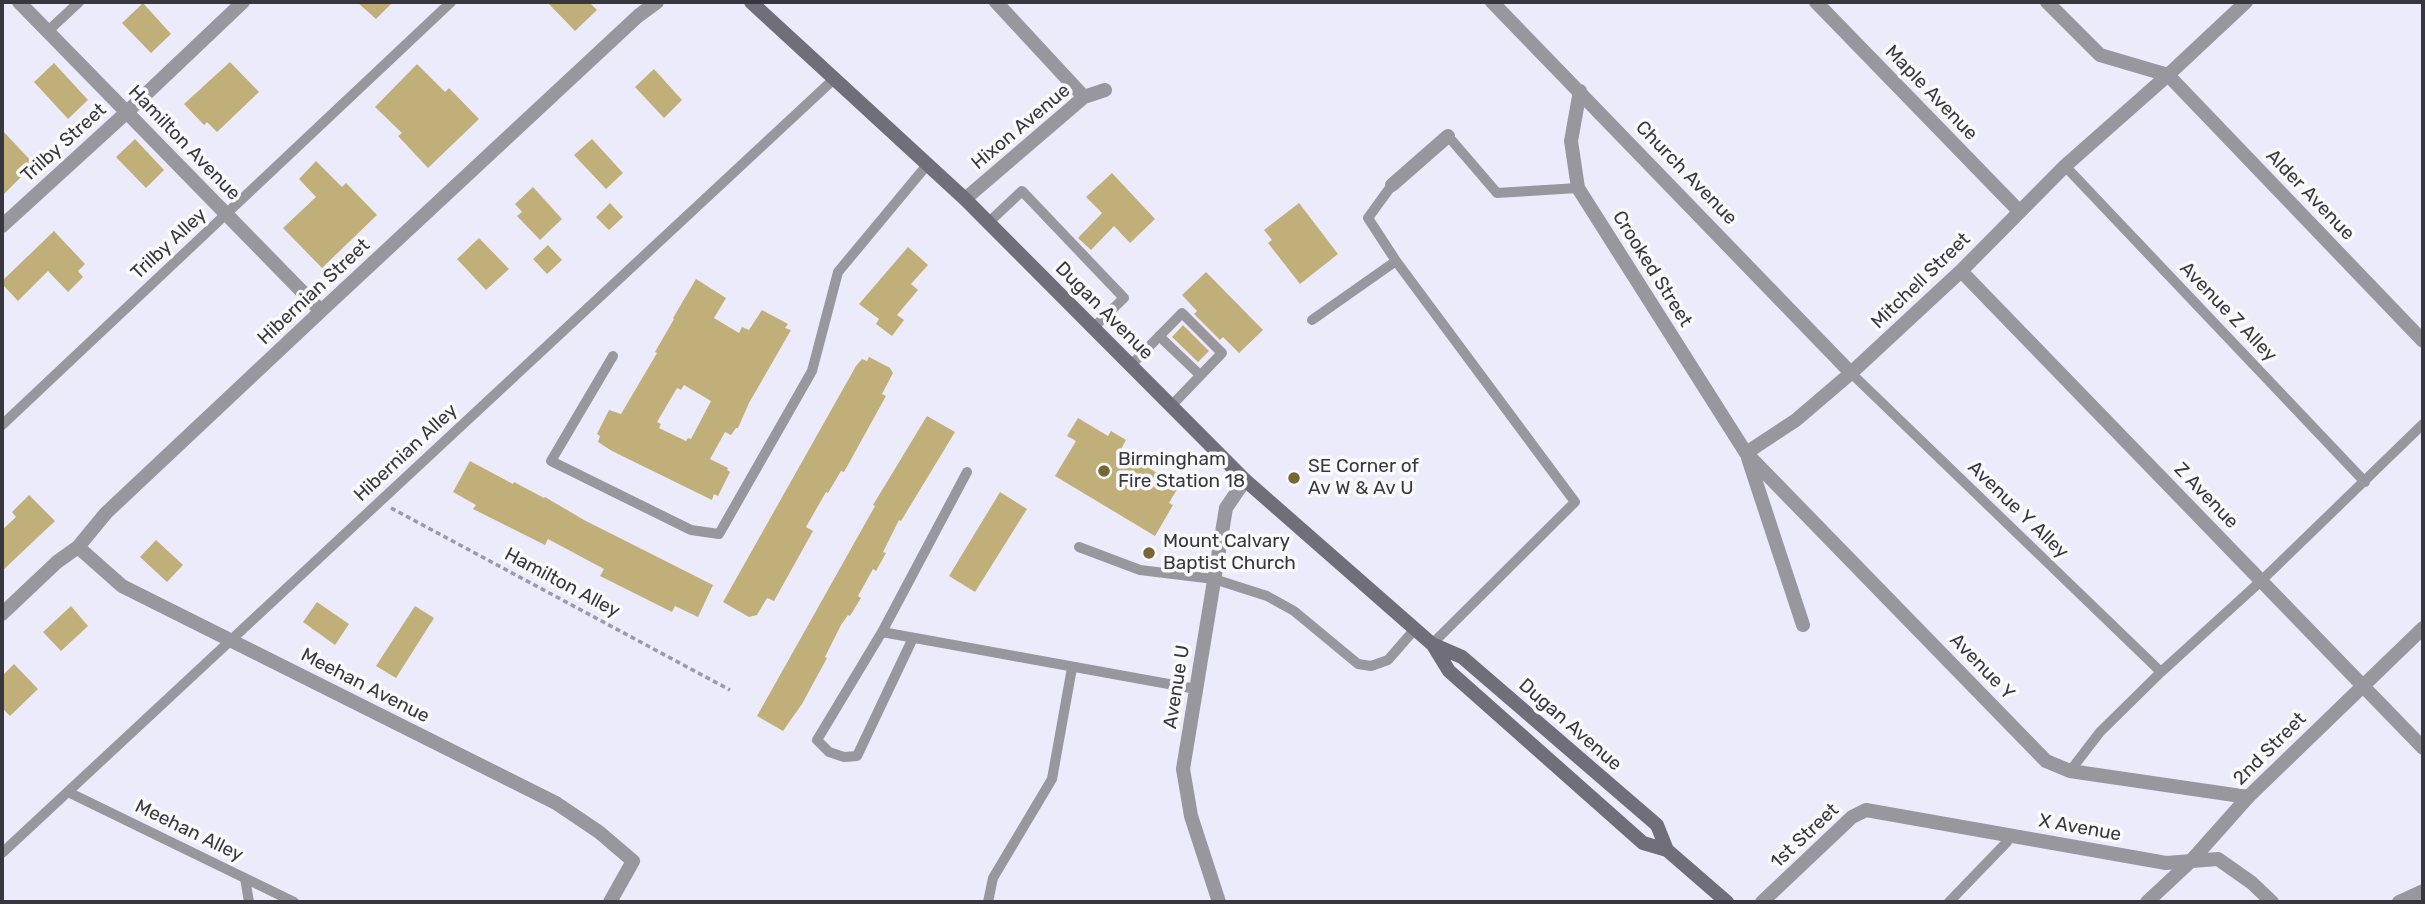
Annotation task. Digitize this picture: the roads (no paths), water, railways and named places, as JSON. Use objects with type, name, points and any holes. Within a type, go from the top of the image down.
[{"type":"main road","name":"Dugan Avenue","points":[[751,2],[989,222],[1245,480],[1432,644],[1449,671],[1643,843],[1667,850],[1727,902]]},
{"type":"main road","name":"Dugan Avenue","points":[[1432,644],[1462,657],[1657,825],[1667,850]]},
{"type":"street","name":"Hamilton Avenue","points":[[19,2],[321,311]]},
{"type":"street","name":"Trilby Street","points":[[2,226],[243,2]]},
{"type":"street","name":"Hibernian Street","points":[[2,614],[57,562],[78,547],[106,513],[321,311],[657,2]]},
{"type":"street","points":[[996,2],[1084,97]]},
{"type":"street","name":"Church Avenue","points":[[1492,2],[1852,373]]},
{"type":"street","name":"Maple Avenue","points":[[1816,2],[2019,211]]},
{"type":"street","points":[[2047,2],[2100,55],[2168,75]]},
{"type":"street","name":"Mitchell Street","points":[[1746,453],[1796,420],[1852,373],[1961,271],[2065,166],[2246,2]]},
{"type":"street","name":"Alder Avenue","points":[[2168,75],[2423,341]]},
{"type":"street","name":"Hixon Avenue","points":[[965,199],[1084,97],[1105,90]]},
{"type":"street","name":"Crooked Street","points":[[1580,91],[1571,141],[1578,188],[1746,453]]},
{"type":"street","points":[[1392,185],[1448,136]]},
{"type":"street","name":"Z Avenue","points":[[1961,271],[2423,748]]},
{"type":"street","points":[[1746,453],[1803,625]]},
{"type":"street","name":"Avenue Y","points":[[1746,453],[2046,761],[2070,771],[2248,797]]},
{"type":"street","name":"Avenue U","points":[[1219,902],[1191,816],[1183,769],[1226,508],[1245,480]]},
{"type":"street","name":"Meehan Avenue","points":[[78,547],[122,586],[556,803],[599,832],[633,861],[610,902]]},
{"type":"street","name":"2nd Street","points":[[2147,902],[2192,861],[2248,797],[2423,628]]},
{"type":"street","name":"1st Street","points":[[1762,902],[1852,817],[1866,810],[1963,827]]},
{"type":"street","name":"X Avenue","points":[[1963,827],[2166,863],[2192,861]]},
{"type":"street","points":[[2192,861],[2218,859],[2252,883],[2272,902]]},
{"type":"street","points":[[2399,902],[2423,891]]},
{"type":"lane","points":[[48,31],[79,2]]},
{"type":"lane","name":"Trilby Alley","points":[[2,425],[452,2]]},
{"type":"lane","name":"Hibernian Alley","points":[[2,853],[834,79]]},
{"type":"lane","points":[[1448,136],[1497,193],[1578,188]]},
{"type":"lane","points":[[612,356],[551,461],[691,530],[719,534],[812,371],[838,272],[927,165]]},
{"type":"lane","name":"Avenue Z Alley","points":[[2065,166],[2365,482]]},
{"type":"lane","points":[[1392,185],[1368,218],[1396,261],[1575,502],[1432,644]]},
{"type":"lane","points":[[989,222],[1022,191],[1124,298],[1093,328]]},
{"type":"lane","points":[[1312,320],[1396,261]]},
{"type":"lane","points":[[1130,365],[1182,313],[1222,353],[1171,405]]},
{"type":"lane","points":[[1159,336],[1200,375]]},
{"type":"lane","name":"Avenue Y Alley","points":[[1852,373],[2161,672]]},
{"type":"lane","points":[[2070,771],[2100,732],[2161,672],[2261,581],[2423,424]]},
{"type":"lane","points":[[913,638],[857,755],[844,757],[829,752],[817,740],[882,632],[967,472]]},
{"type":"lane","points":[[1079,547],[1140,570],[1214,579],[1268,596],[1285,606],[1357,664],[1371,666],[1388,660],[1415,629]]},
{"type":"lane","points":[[882,632],[1196,689]]},
{"type":"lane","points":[[988,902],[993,878],[1052,779],[1072,668]]},
{"type":"lane","name":"Meehan Alley","points":[[68,792],[294,902]]},
{"type":"lane","points":[[1949,902],[2007,842],[2008,835]]},
{"type":"lane","points":[[246,878],[249,902]]},
{"type":"place","name":"Birmingham Fire Station 18","points":[[1104,471]]},
{"type":"place","name":"SE Corner of Av W & Av U","points":[[1294,478]]},
{"type":"place","name":"Mount Calvary Baptist Church","points":[[1149,553]]}]
